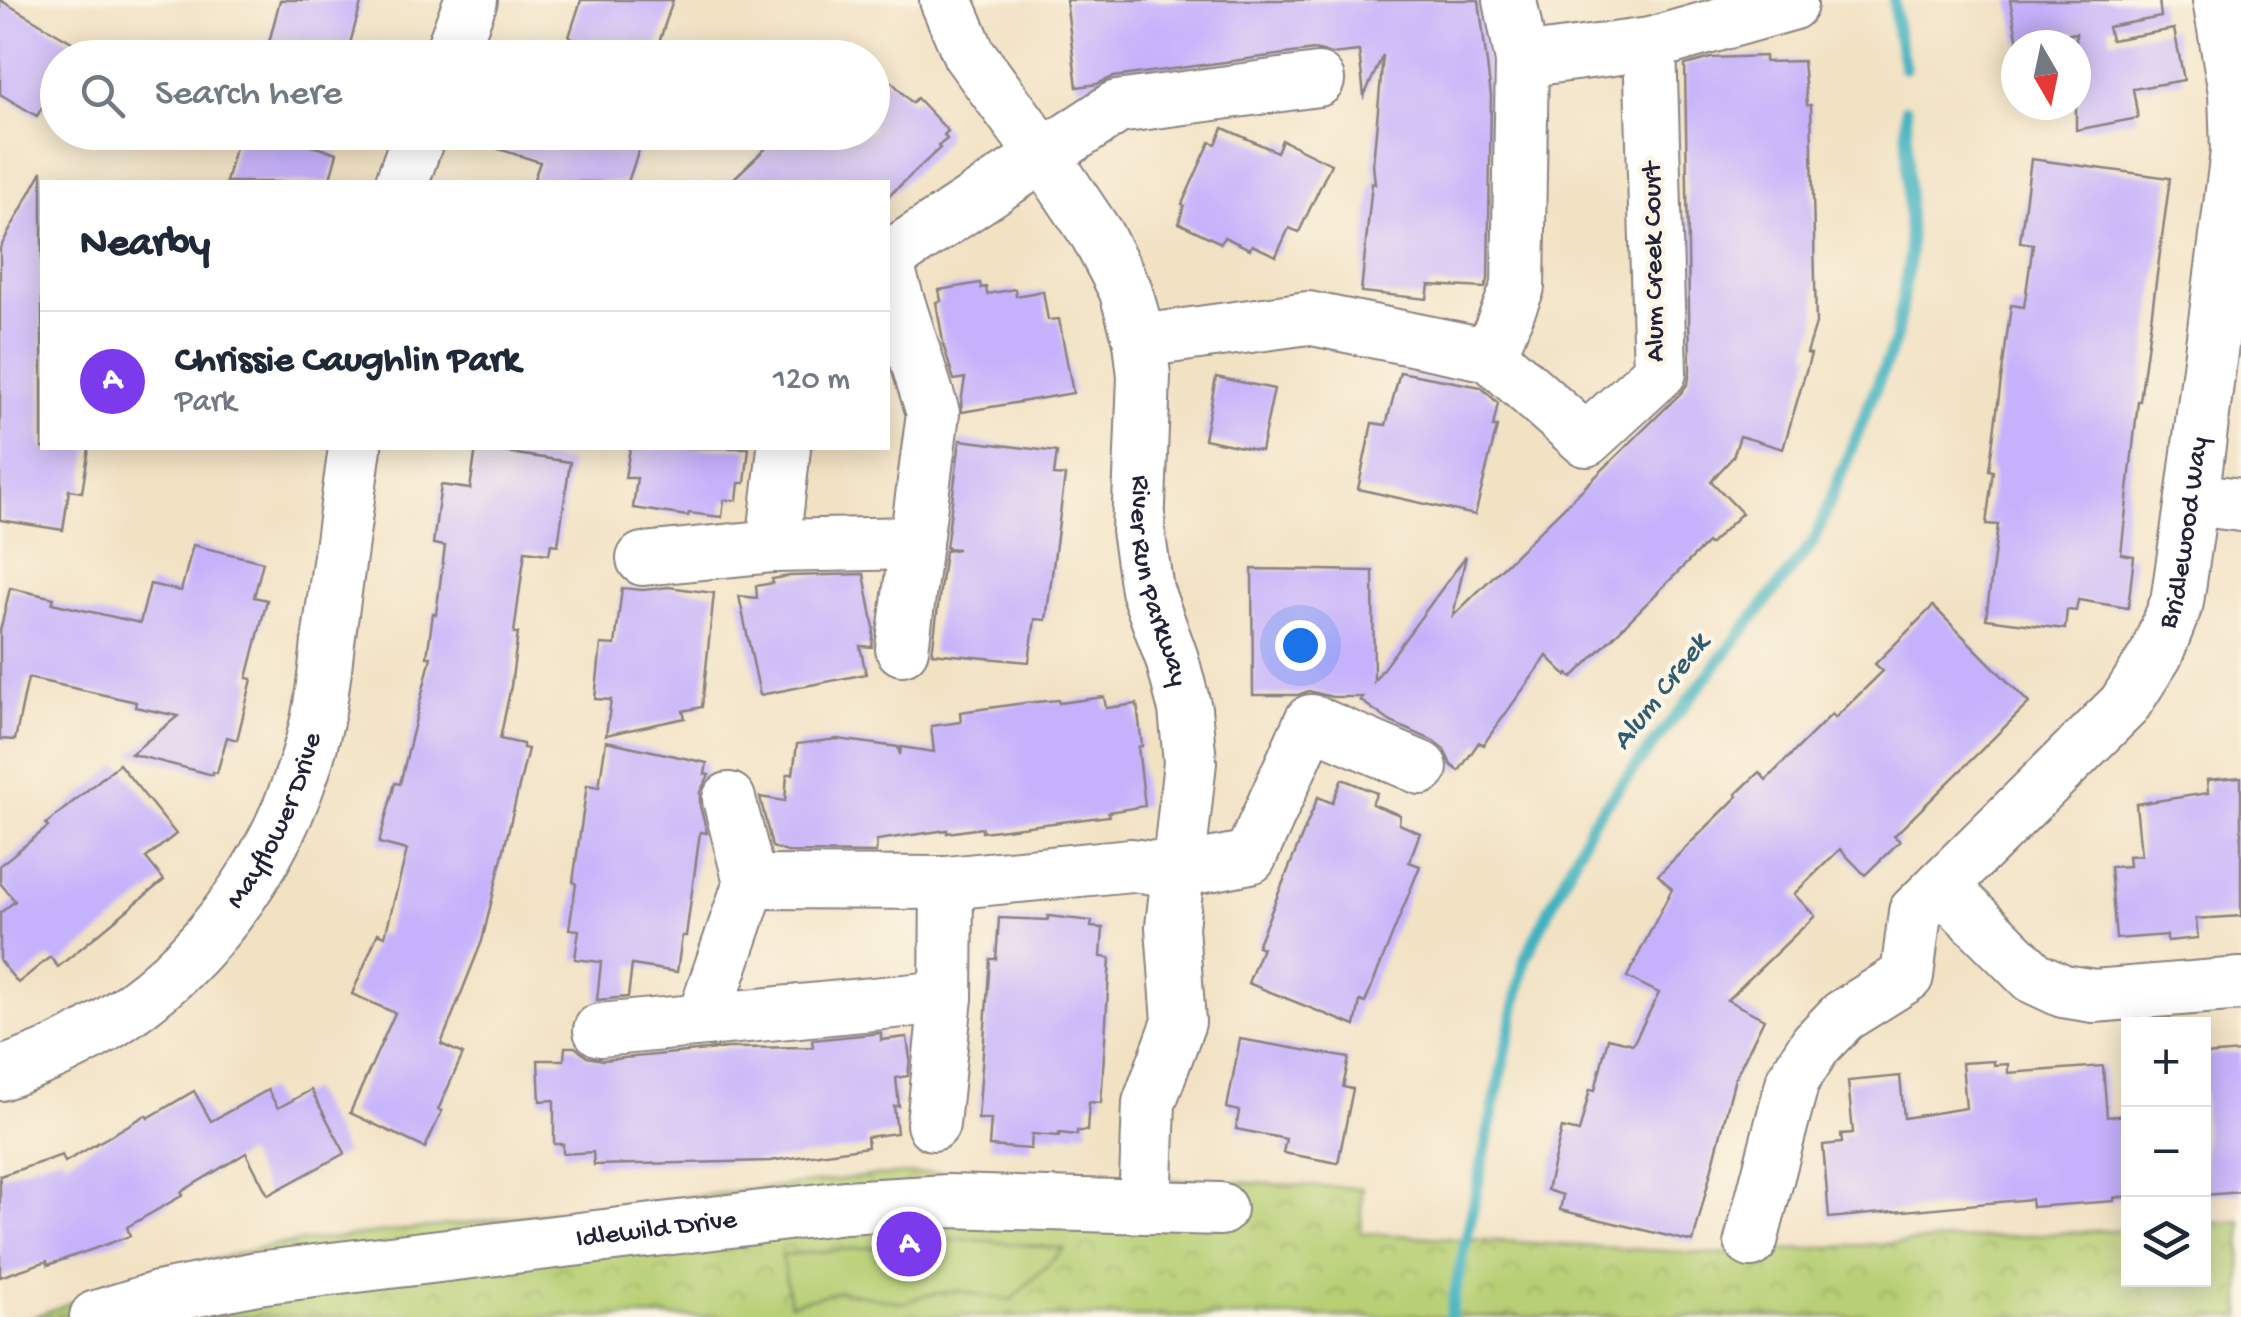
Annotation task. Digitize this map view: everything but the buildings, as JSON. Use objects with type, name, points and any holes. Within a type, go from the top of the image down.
[{"type":"street","points":[[456,40],[471,0]]},
{"type":"street","name":"River Run Parkway","points":[[946,0],[969,54],[1097,235],[1125,289],[1140,341],[1144,376],[1138,530],[1147,590],[1185,709],[1190,762],[1172,926],[1179,1022],[1149,1103],[1145,1207]]},
{"type":"street","points":[[1140,341],[1308,318],[1490,354],[1518,287],[1522,61],[1510,0]]},
{"type":"street","name":"Bridlewood Way","points":[[1929,899],[2124,705],[2156,656],[2217,502],[2237,152],[2236,73],[2219,0]]},
{"type":"street","points":[[1522,61],[1650,44],[1791,4]]},
{"type":"street","name":"Alum Creek Court","points":[[1490,354],[1586,440],[1660,372],[1650,44]]},
{"type":"street","points":[[890,257],[1117,107],[1318,80]]},
{"type":"street","points":[[403,180],[414,150]]},
{"type":"street","points":[[890,275],[933,413],[902,649]]},
{"type":"street","name":"Mayflower Drive","points":[[0,1074],[65,1048],[129,1009],[184,964],[229,913],[268,855],[296,792],[317,723],[355,450]]},
{"type":"street","points":[[773,546],[784,450]]},
{"type":"street","points":[[642,559],[773,546],[916,542]]},
{"type":"street","points":[[750,882],[947,883],[1131,865],[1178,871],[1250,857],[1311,721],[1420,768]]},
{"type":"street","points":[[702,1020],[750,882],[729,799]]},
{"type":"street","points":[[933,1124],[946,997],[947,883]]},
{"type":"street","points":[[1750,1240],[1793,1080],[1816,1044],[1843,1016],[1907,976],[1929,899],[2034,977],[2063,991],[2094,996],[2241,984]]},
{"type":"street","points":[[600,1030],[946,997]]},
{"type":"street","name":"Idlewild Drive","points":[[96,1317],[158,1298],[256,1278],[845,1207],[948,1201],[1220,1210]]},
{"type":"green space","points":[[965,1171],[1362,1188],[1361,1233],[1717,1254],[2121,1229],[2121,1287],[2211,1287],[2211,1223],[2241,1221],[2241,1317],[32,1317],[147,1275],[274,1245],[872,1176]]},
{"type":"green space","points":[[966,1239],[1064,1249],[1011,1300],[959,1291],[924,1295],[905,1303],[840,1291],[790,1304],[782,1255]]},
{"type":"waterway","points":[[1894,0],[1905,68]]},
{"type":"waterway","name":"Alum Creek","points":[[1450,1317],[1525,959],[1592,822],[1814,541],[1896,338],[1910,254],[1906,109]]},
{"type":"place","name":"Chrissie Caughlin Park","points":[[909,1244]]}]
